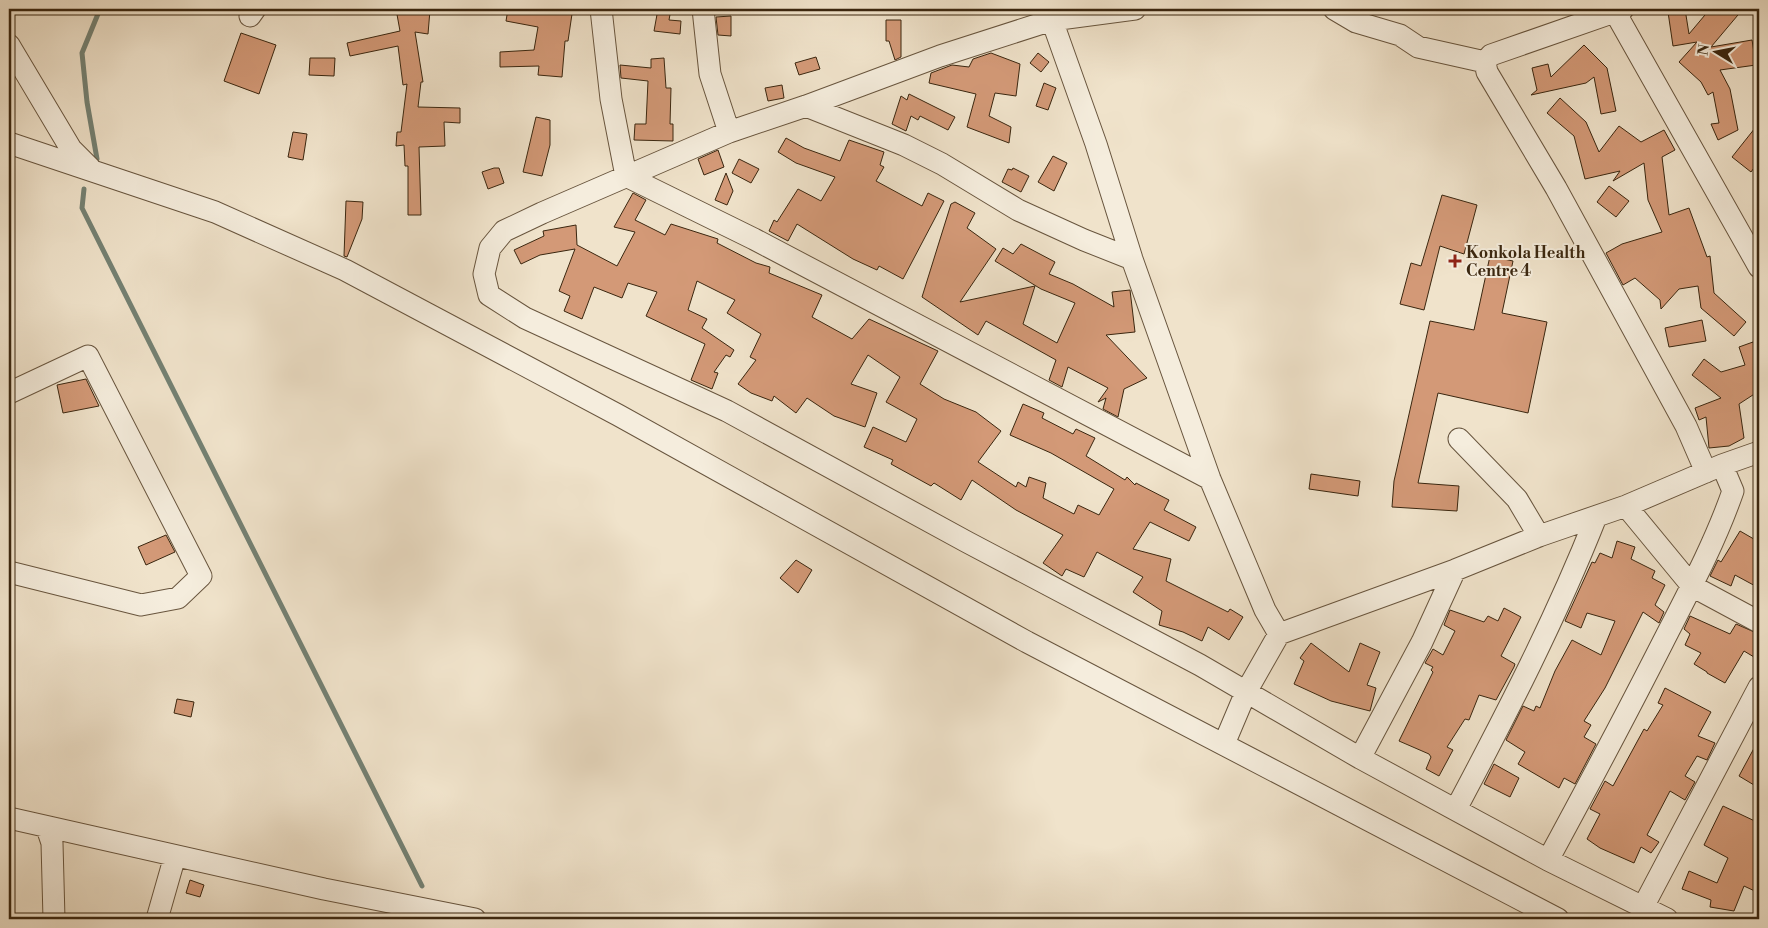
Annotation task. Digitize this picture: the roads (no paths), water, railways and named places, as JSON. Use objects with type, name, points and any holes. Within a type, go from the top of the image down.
[{"type":"street","points":[[601,9],[611,99],[626,176]]},
{"type":"street","points":[[703,9],[710,74],[729,132]]},
{"type":"street","points":[[1135,9],[1050,14],[806,106],[729,132],[626,176],[504,231],[490,248],[484,274],[489,294],[525,318],[727,411],[968,542],[1200,664],[1360,758],[1548,860],[1667,919]]},
{"type":"street","points":[[1337,9],[1356,22],[1400,35],[1418,47],[1486,62]]},
{"type":"street","points":[[1548,860],[1692,586],[1723,518],[1733,491],[1714,469],[1686,426],[1556,188],[1487,72],[1486,62],[1491,55],[1619,10],[1759,267]]},
{"type":"street","points":[[1050,14],[1096,144],[1132,259],[1210,479],[1262,602],[1279,634]]},
{"type":"street","points":[[9,45],[71,149],[81,162],[94,171]]},
{"type":"street","points":[[806,106],[904,145],[942,164],[1018,210],[1132,259]]},
{"type":"street","points":[[9,143],[215,212],[345,270],[618,415],[1027,642],[1558,919]]},
{"type":"street","points":[[626,176],[754,239],[1210,479]]},
{"type":"street","points":[[9,393],[88,356],[201,576],[178,598],[141,605],[9,572]]},
{"type":"street","points":[[1459,438],[1517,499],[1539,536]]},
{"type":"street","points":[[1224,744],[1246,692],[1279,634],[1455,570],[1539,536],[1626,506],[1759,452]]},
{"type":"street","points":[[1626,506],[1692,586],[1759,622]]},
{"type":"street","points":[[1456,809],[1528,673],[1573,574],[1596,517]]},
{"type":"street","points":[[1360,758],[1422,642],[1455,570]]},
{"type":"street","points":[[1643,907],[1759,687]]},
{"type":"street","points":[[9,818],[404,912],[475,919]]},
{"type":"street","points":[[47,828],[52,842],[54,919]]},
{"type":"street","points":[[157,919],[175,856]]},
{"type":"waterway","points":[[97,159],[87,102],[82,53],[100,9]]},
{"type":"waterway","points":[[84,189],[82,208],[422,886]]},
{"type":"place","name":"Konkola Health Centre 4","points":[[1455,261]]}]
